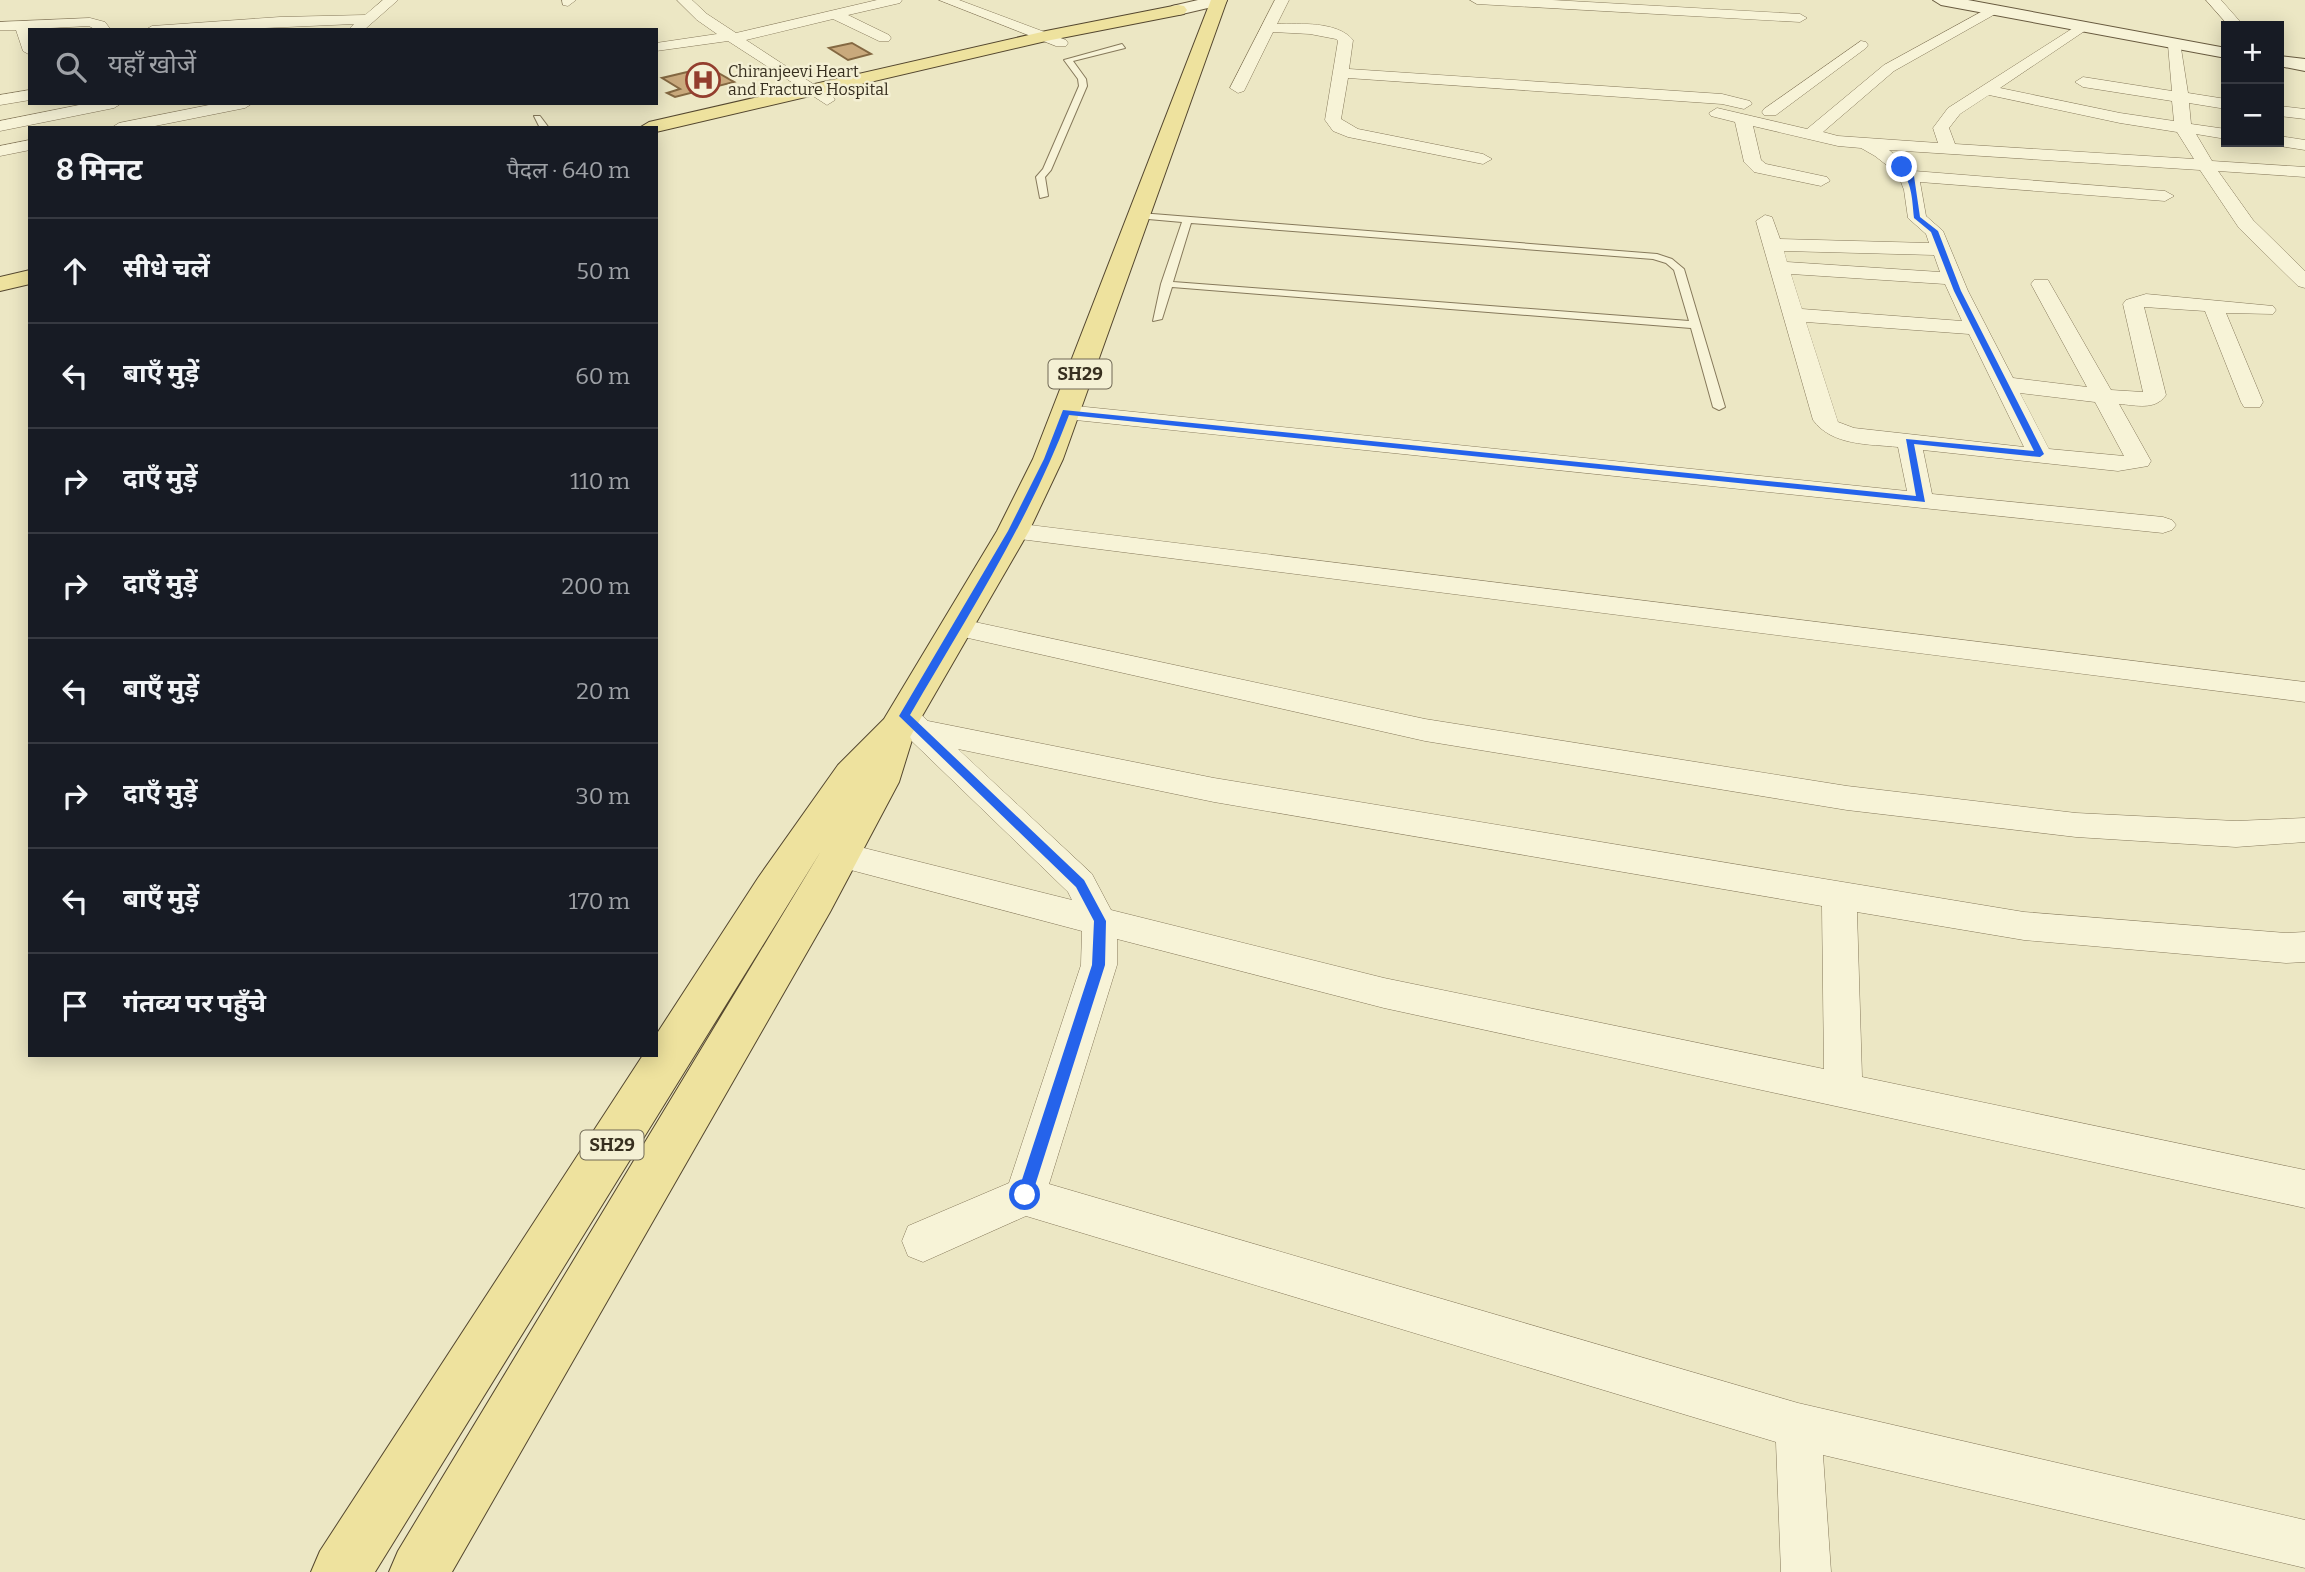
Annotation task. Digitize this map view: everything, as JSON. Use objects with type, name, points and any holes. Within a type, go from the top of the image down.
[{"type":"main road","points":[[1054,40],[1184,27],[1219,0]]},
{"type":"main road","name":"SH29","points":[[419,1572],[840,855],[880,782],[956,627],[1013,531],[1048,459],[1140,216],[1184,27],[1219,0]]},
{"type":"main road","points":[[1947,0],[2221,52]]},
{"type":"main road","points":[[658,138],[819,95],[1054,40],[1149,23],[1184,27]]},
{"type":"main road","points":[[2284,62],[2305,65]]},
{"type":"main road","points":[[658,126],[819,95]]},
{"type":"main road","name":"SH29","points":[[341,1572],[773,890],[852,775],[907,725]]},
{"type":"street","points":[[358,28],[391,0]]},
{"type":"street","points":[[684,0],[702,17],[819,95]]},
{"type":"street","points":[[658,47],[732,37],[895,0]]},
{"type":"street","points":[[946,0],[1054,40]]},
{"type":"street","points":[[1238,88],[1282,0]]},
{"type":"street","points":[[1478,0],[1800,18]]},
{"type":"street","points":[[2213,0],[2232,21]]},
{"type":"street","points":[[1717,113],[1814,131],[1889,68],[1992,10]]},
{"type":"street","points":[[834,14],[884,38]]},
{"type":"street","points":[[199,28],[369,19]]},
{"type":"street","points":[[0,26],[90,22],[100,24],[103,28]]},
{"type":"street","points":[[22,24],[28,44]]},
{"type":"street","points":[[1949,149],[1941,128],[1944,120],[2081,27]]},
{"type":"street","points":[[1269,28],[1343,36],[1346,40],[1333,120],[1339,127],[1354,133],[1483,159]]},
{"type":"street","points":[[1770,112],[1861,45]]},
{"type":"street","points":[[2175,45],[2183,127],[2221,191],[2245,224],[2305,282]]},
{"type":"street","points":[[1341,73],[1722,99],[1770,112],[1838,141],[2305,172]]},
{"type":"street","points":[[2083,82],[2221,103]]},
{"type":"street","points":[[1988,90],[2120,118],[2221,133]]},
{"type":"street","points":[[0,100],[28,95]]},
{"type":"street","points":[[0,126],[104,105]]},
{"type":"street","points":[[129,126],[235,105]]},
{"type":"street","points":[[2284,112],[2305,114]]},
{"type":"street","points":[[1743,119],[1753,163],[1773,172],[1821,181]]},
{"type":"street","points":[[1866,143],[1911,176],[1917,218],[1934,231],[1976,328],[2040,454]]},
{"type":"street","points":[[2292,143],[2305,161]]},
{"type":"street","points":[[0,151],[28,145]]},
{"type":"street","points":[[1911,176],[2165,196]]},
{"type":"street","points":[[1765,221],[1825,420],[1830,427],[1850,435],[2118,464],[2139,461],[2041,284]]},
{"type":"street","points":[[1775,256],[1942,249]]},
{"type":"street","points":[[2271,249],[2305,251]]},
{"type":"street","points":[[1775,256],[1954,279]]},
{"type":"street","points":[[2005,384],[2143,400],[2155,395],[2133,304],[2146,300],[2266,310]]},
{"type":"street","points":[[2213,306],[2252,402]]},
{"type":"street","points":[[1793,315],[1976,328]]},
{"type":"street","points":[[1066,412],[2163,525]]},
{"type":"street","points":[[1909,441],[1921,500]]},
{"type":"street","points":[[1013,531],[2305,692]]},
{"type":"street","points":[[956,627],[1425,730],[1847,798],[2076,825],[2236,834],[2305,830]]},
{"type":"street","points":[[907,725],[1213,790],[2024,926],[2286,948],[2305,947]]},
{"type":"street","points":[[907,725],[1080,883],[1100,921],[1099,965],[1025,1195]]},
{"type":"street","points":[[840,855],[1384,993],[2305,1189]]},
{"type":"street","points":[[1839,895],[1843,1091]]},
{"type":"street","points":[[923,1241],[1025,1195],[1798,1426],[2305,1544]]},
{"type":"street","points":[[1798,1426],[1806,1572]]},
{"type":"lane","points":[[1054,40],[1083,54]]},
{"type":"lane","points":[[1043,196],[1040,177],[1047,170],[1083,86],[1082,79],[1068,60],[1122,46]]},
{"type":"lane","points":[[537,118],[543,126]]},
{"type":"lane","points":[[1140,216],[1654,256],[1669,261],[1679,269],[1719,407]]},
{"type":"lane","points":[[1157,319],[1187,219]]},
{"type":"lane","points":[[1166,284],[1696,325]]},
{"type":"building","points":[[852,43],[871,54],[848,60],[829,48]]},
{"type":"building","points":[[708,67],[734,82],[675,97],[667,93],[680,89],[662,78]]},
{"type":"place","name":"Chiranjeevi Heart and Fracture Hospital","points":[[703,80]]},
{"type":"route","points":[[1025,1195],[1099,965],[1100,921],[1080,883],[904,716],[1013,531],[1048,459],[1066,412],[1921,500],[1909,441],[2040,454],[1958,291],[1934,231],[1917,218],[1911,176],[1902,167]]}]
